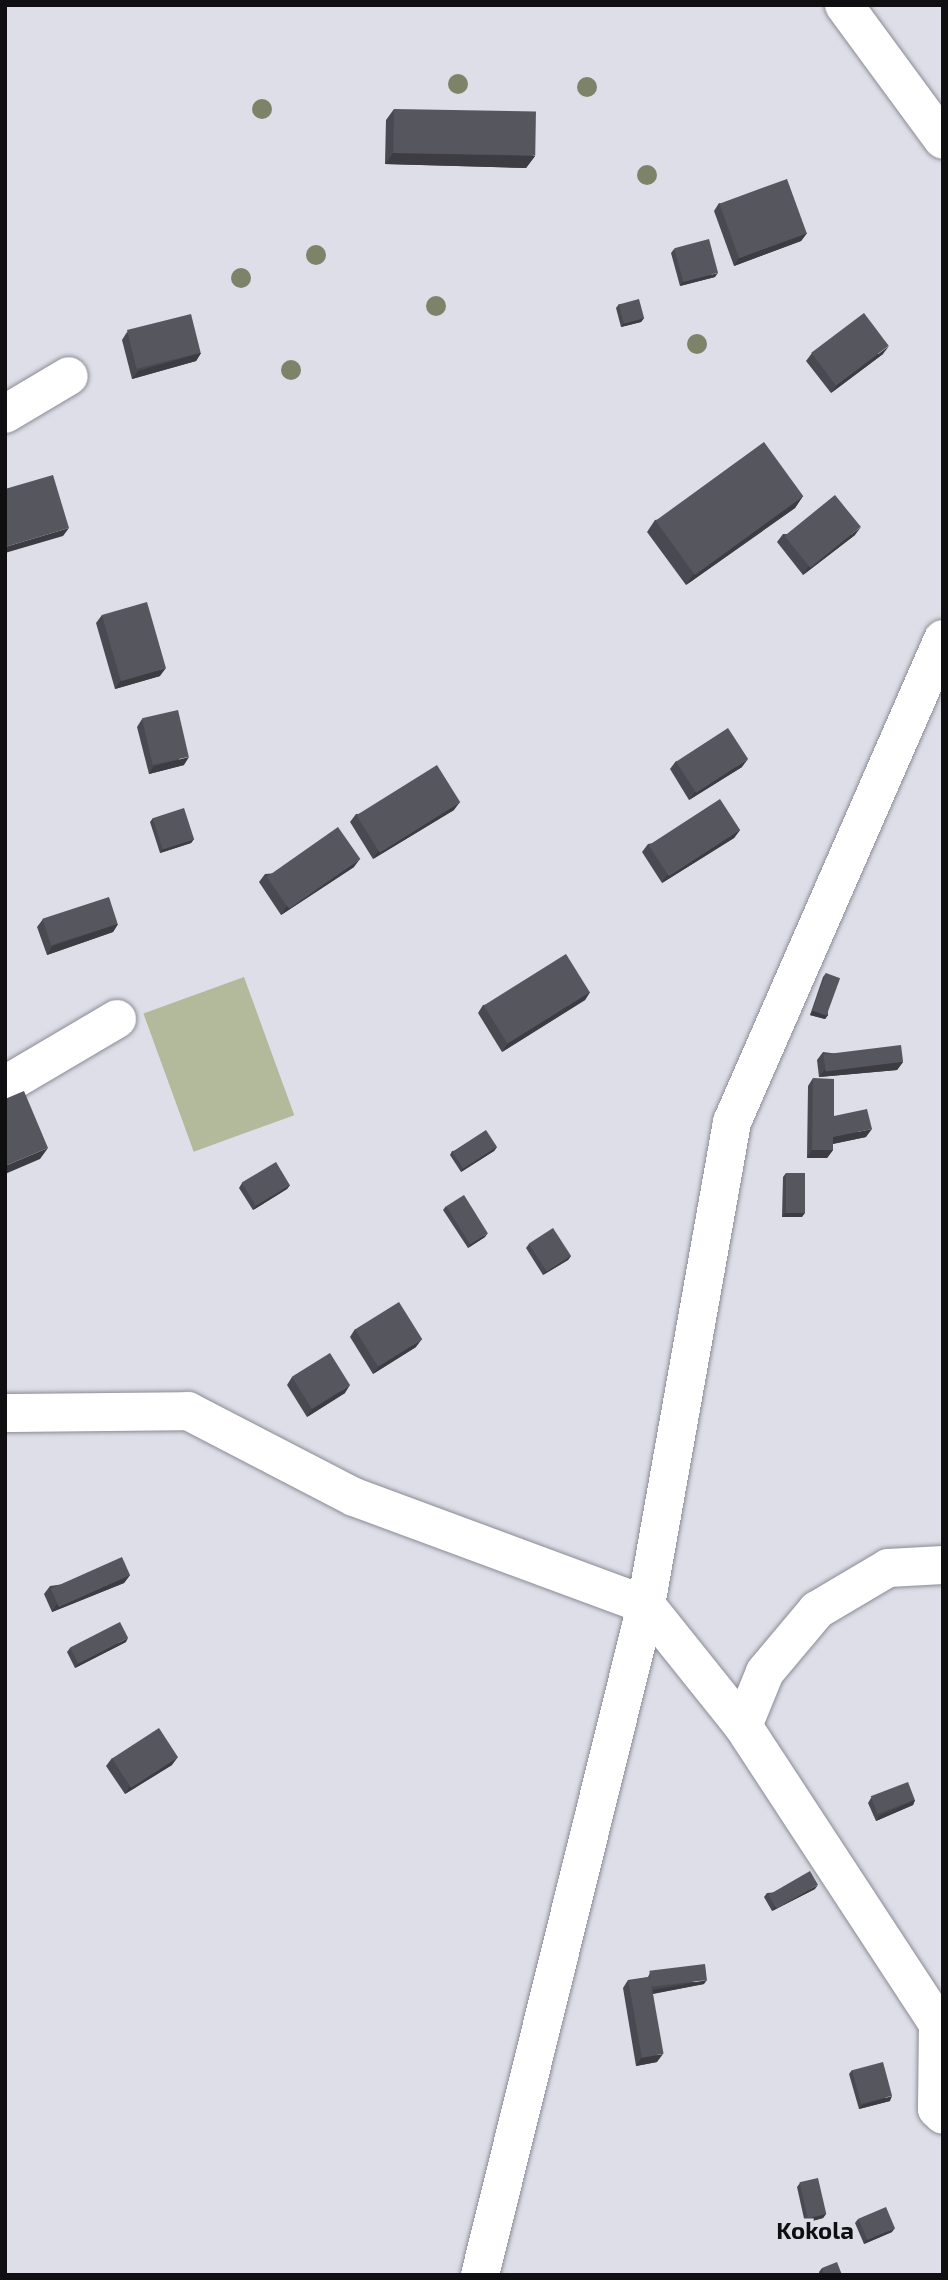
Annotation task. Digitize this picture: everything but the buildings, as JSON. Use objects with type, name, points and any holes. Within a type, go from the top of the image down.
[{"type":"street","points":[[844,5],[943,140]]},
{"type":"street","points":[[5,414],[69,376]]},
{"type":"street","points":[[480,2275],[646,1605],[732,1122],[943,639]]},
{"type":"street","points":[[5,1085],[117,1019]]},
{"type":"street","points":[[5,1413],[188,1411],[354,1497],[646,1605],[743,1726],[938,2024],[937,2109],[943,2115]]},
{"type":"street","points":[[743,1726],[765,1672],[817,1610],[888,1569],[943,1565]]},
{"type":"green space","points":[[244,977],[294,1115],[194,1152],[143,1014]]},
{"type":"district","name":"Kokola","points":[[815,2230]]}]
